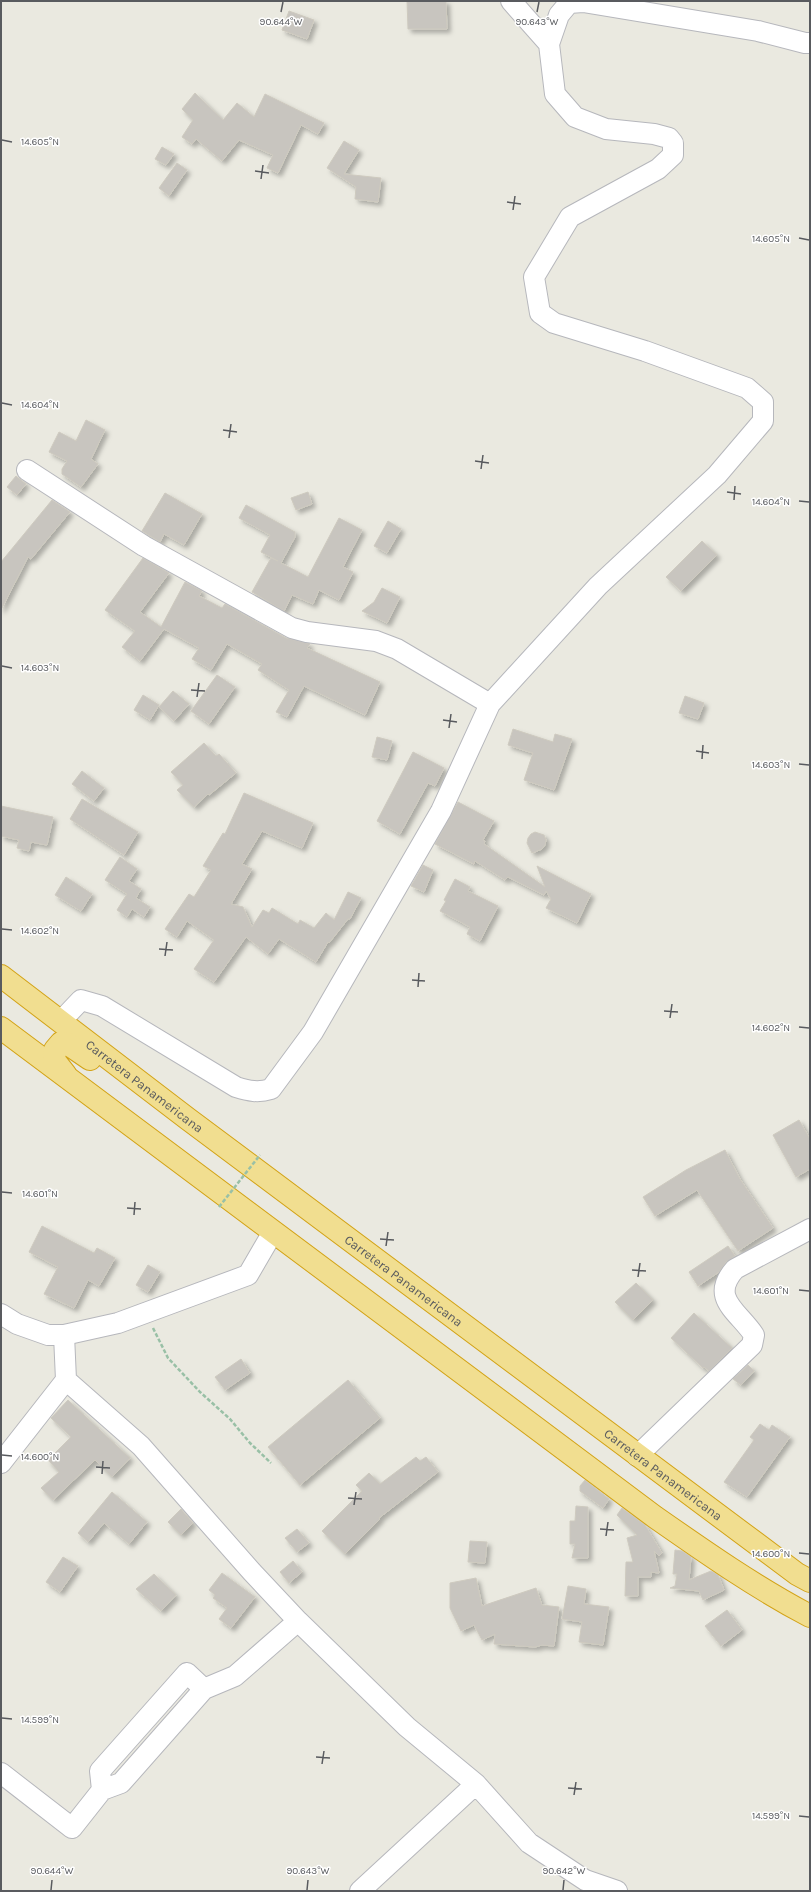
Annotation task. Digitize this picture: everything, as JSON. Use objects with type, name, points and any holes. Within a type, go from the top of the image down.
[{"type":"highway","name":"Carretera Panamericana","points":[[1,976],[188,1119],[637,1456],[797,1574],[810,1581]]},
{"type":"highway","points":[[1,1014],[41,1041],[48,1044],[57,1037],[61,1021]]},
{"type":"highway","points":[[1,1028],[655,1517],[768,1592],[810,1616]]},
{"type":"highway","points":[[70,1080],[54,1060],[55,1050],[61,1043],[68,1044],[78,1050],[153,1107],[169,1115],[188,1119]]},
{"type":"street","points":[[511,1],[548,44]]},
{"type":"street","points":[[61,1021],[81,1000],[102,1006],[236,1087],[249,1092],[263,1092],[271,1089],[313,1032],[441,811],[490,704],[598,586],[717,475],[763,421],[763,402],[747,388],[644,351],[554,323],[540,313],[534,277],[570,217],[658,169],[673,155],[673,143],[669,138],[654,134],[606,129],[575,117],[555,94],[548,44],[559,15],[569,3],[583,2],[758,31],[810,43]]},
{"type":"street","points":[[27,470],[144,546],[292,628],[307,632],[376,640],[398,649],[490,704]]},
{"type":"street","points":[[637,1456],[752,1344],[754,1335],[726,1300],[724,1287],[727,1278],[735,1269],[810,1229]]},
{"type":"street","points":[[1,1314],[17,1324],[48,1335],[64,1335],[118,1323],[248,1275],[273,1232]]},
{"type":"street","points":[[1,1463],[66,1380],[64,1335]]},
{"type":"street","points":[[66,1380],[141,1446],[252,1572],[298,1621],[407,1727],[476,1784],[529,1843],[585,1880],[617,1891]]},
{"type":"street","points":[[1,1772],[72,1828],[102,1790],[121,1783],[204,1689],[235,1676],[298,1621]]},
{"type":"street","points":[[360,1891],[476,1784]]},
{"type":"path","points":[[219,1207],[260,1155]]},
{"type":"path","points":[[146,1313],[168,1358],[200,1392],[230,1419],[250,1443],[271,1463]]},
{"type":"building","points":[[407,1],[446,1],[447,29],[408,29]]},
{"type":"building","points":[[289,11],[314,20],[307,39],[282,30]]},
{"type":"building","points":[[195,93],[223,120],[237,103],[254,117],[265,94],[324,123],[318,134],[301,125],[278,173],[267,168],[273,155],[239,140],[222,161],[196,139],[192,144],[182,137],[193,120],[182,109]]},
{"type":"building","points":[[344,141],[359,150],[344,174],[381,178],[378,202],[355,199],[356,187],[327,168]]},
{"type":"building","points":[[162,147],[174,154],[166,165],[155,159]]},
{"type":"building","points":[[177,163],[187,170],[169,196],[159,188]]},
{"type":"building","points":[[86,420],[105,430],[91,459],[98,464],[81,487],[62,474],[62,469],[67,461],[49,452],[59,432],[76,441]]},
{"type":"building","points":[[16,476],[26,484],[17,495],[7,487]]},
{"type":"building","points":[[308,492],[312,504],[296,510],[291,498]]},
{"type":"building","points":[[165,493],[202,514],[184,545],[164,534],[160,542],[142,531]]},
{"type":"building","points":[[52,500],[70,512],[31,559],[28,557],[1,610],[1,562]]},
{"type":"building","points":[[246,505],[295,532],[295,537],[281,563],[308,577],[339,518],[362,530],[343,567],[353,572],[339,600],[319,590],[313,604],[292,595],[284,611],[252,592],[271,558],[278,561],[261,552],[270,535],[239,518]]},
{"type":"building","points":[[388,521],[401,529],[387,553],[374,546]]},
{"type":"building","points":[[702,541],[717,555],[681,591],[666,577]]},
{"type":"building","points":[[143,558],[169,573],[140,612],[161,627],[185,582],[202,591],[199,596],[222,608],[225,604],[286,638],[310,644],[307,648],[380,682],[365,715],[304,686],[287,717],[276,712],[289,690],[258,670],[262,664],[227,644],[211,670],[192,659],[199,648],[164,629],[140,661],[122,647],[135,631],[105,610]]},
{"type":"building","points":[[382,588],[400,597],[387,623],[362,611],[374,602]]},
{"type":"building","points":[[217,675],[235,687],[209,724],[191,711]]},
{"type":"building","points":[[173,691],[189,704],[174,721],[159,707]]},
{"type":"building","points":[[143,695],[159,705],[150,720],[134,710]]},
{"type":"building","points":[[685,696],[704,703],[698,719],[679,713]]},
{"type":"building","points":[[513,729],[553,742],[555,734],[572,739],[554,790],[524,780],[533,753],[508,745]]},
{"type":"building","points":[[377,737],[392,741],[387,760],[372,757]]},
{"type":"building","points":[[204,743],[216,756],[219,754],[236,773],[209,795],[208,794],[194,807],[177,790],[183,785],[171,772]]},
{"type":"building","points":[[413,752],[444,768],[435,786],[428,783],[400,834],[377,821]]},
{"type":"building","points":[[82,771],[104,788],[94,801],[72,784]]},
{"type":"building","points":[[244,793],[313,823],[302,848],[262,831],[242,864],[252,869],[231,904],[243,907],[252,927],[263,910],[269,913],[272,908],[298,924],[300,920],[314,928],[326,913],[334,920],[348,892],[361,898],[350,919],[348,919],[329,943],[328,942],[316,962],[279,939],[268,954],[246,937],[214,982],[194,969],[214,940],[187,921],[177,937],[165,929],[189,894],[194,897],[211,870],[203,866],[223,833],[225,834]]},
{"type":"building","points":[[82,799],[138,832],[124,855],[70,819]]},
{"type":"building","points":[[458,802],[494,821],[483,840],[485,841],[484,844],[545,887],[537,866],[591,894],[577,923],[546,908],[551,899],[546,891],[544,895],[508,877],[505,880],[475,861],[474,864],[435,844]]},
{"type":"building","points":[[1,806],[53,817],[47,845],[31,842],[29,851],[17,848],[19,840],[1,836]]},
{"type":"building","points":[[535,832],[544,835],[546,840],[542,849],[532,853],[527,843],[528,838]]},
{"type":"building","points":[[120,857],[137,869],[129,881],[141,889],[136,898],[150,907],[144,917],[132,909],[127,917],[117,910],[127,894],[105,880]]},
{"type":"building","points":[[423,865],[433,870],[424,892],[411,886]]},
{"type":"building","points":[[66,877],[92,894],[81,911],[55,895]]},
{"type":"building","points":[[455,879],[470,887],[468,891],[498,906],[480,941],[467,934],[470,927],[440,911]]},
{"type":"building","points":[[799,1120],[810,1139],[810,1169],[796,1177],[773,1135]]},
{"type":"building","points":[[725,1150],[740,1179],[773,1228],[738,1251],[697,1190],[655,1216],[643,1197],[686,1170]]},
{"type":"building","points":[[42,1226],[94,1253],[97,1248],[115,1258],[99,1286],[88,1280],[74,1308],[44,1294],[58,1267],[29,1252]]},
{"type":"building","points":[[728,1246],[735,1256],[726,1262],[719,1272],[698,1286],[689,1272]]},
{"type":"building","points":[[148,1265],[160,1272],[148,1292],[136,1285]]},
{"type":"building","points":[[636,1283],[653,1300],[633,1320],[615,1302]]},
{"type":"building","points":[[694,1313],[732,1348],[709,1371],[704,1367],[703,1368],[671,1338]]},
{"type":"building","points":[[241,1359],[250,1373],[225,1390],[215,1377]]},
{"type":"building","points":[[748,1365],[754,1371],[741,1385],[733,1379]]},
{"type":"building","points":[[348,1380],[380,1418],[300,1485],[268,1447]]},
{"type":"building","points":[[68,1400],[130,1458],[112,1477],[95,1460],[53,1500],[41,1488],[59,1472],[48,1460],[71,1437],[51,1418]]},
{"type":"building","points":[[760,1424],[769,1430],[772,1425],[790,1437],[747,1497],[724,1482],[754,1440],[750,1437]]},
{"type":"building","points":[[416,1457],[420,1461],[426,1457],[438,1472],[379,1518],[380,1519],[345,1554],[322,1531],[362,1491],[356,1485],[369,1473],[380,1484]]},
{"type":"building","points":[[585,1480],[609,1499],[603,1508],[580,1491],[580,1486]]},
{"type":"building","points":[[112,1492],[147,1522],[129,1544],[104,1523],[88,1542],[78,1533]]},
{"type":"building","points":[[576,1506],[588,1507],[588,1558],[572,1558],[575,1544],[570,1544],[570,1521],[575,1521]]},
{"type":"building","points":[[622,1508],[645,1525],[662,1553],[659,1556],[654,1551],[659,1573],[651,1572],[651,1577],[638,1577],[638,1596],[625,1596],[626,1562],[633,1562],[627,1538],[637,1535],[617,1515]]},
{"type":"building","points":[[181,1509],[193,1523],[181,1535],[168,1522]]},
{"type":"building","points":[[297,1529],[309,1543],[297,1552],[285,1538]]},
{"type":"building","points":[[470,1541],[487,1542],[485,1563],[468,1562]]},
{"type":"building","points":[[675,1550],[682,1551],[691,1557],[689,1580],[711,1571],[718,1575],[724,1590],[703,1600],[699,1591],[670,1588],[675,1586],[677,1574],[673,1574]]},
{"type":"building","points":[[63,1557],[78,1566],[60,1592],[46,1582]]},
{"type":"building","points":[[293,1561],[302,1572],[289,1583],[280,1572]]},
{"type":"building","points":[[222,1573],[255,1597],[231,1628],[219,1619],[227,1608],[213,1598],[215,1595],[209,1590]]},
{"type":"building","points":[[154,1574],[176,1595],[161,1611],[136,1589]]},
{"type":"building","points":[[476,1578],[482,1606],[536,1588],[542,1605],[559,1607],[554,1646],[542,1645],[535,1647],[494,1644],[495,1634],[482,1640],[474,1625],[461,1631],[450,1608],[450,1583]]},
{"type":"building","points":[[568,1586],[586,1589],[584,1604],[609,1607],[603,1645],[579,1642],[582,1622],[562,1619]]},
{"type":"building","points":[[727,1610],[742,1630],[721,1646],[705,1626]]}]
